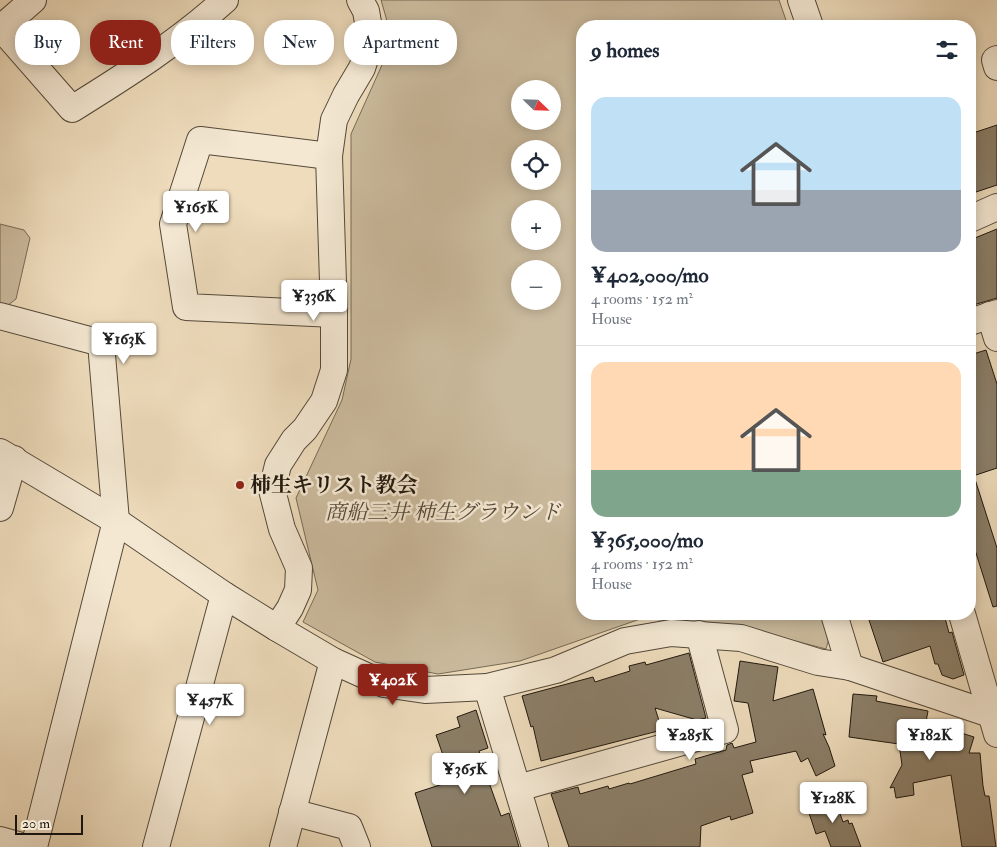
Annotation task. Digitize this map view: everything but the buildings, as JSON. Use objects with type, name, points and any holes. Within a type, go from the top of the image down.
[{"type":"street","points":[[33,0],[1,28],[72,109],[127,75],[210,14],[225,0]]},
{"type":"street","points":[[277,628],[290,608],[298,590],[299,568],[282,529],[272,490],[278,465],[294,440],[305,430],[324,401],[334,370],[329,156],[334,120],[362,68],[371,40],[366,11],[360,0]]},
{"type":"street","points":[[801,0],[808,20]]},
{"type":"street","points":[[997,59],[995,60],[997,67]]},
{"type":"street","points":[[329,156],[200,140],[173,224],[186,307],[334,314]]},
{"type":"street","points":[[976,216],[997,207]]},
{"type":"street","points":[[0,316],[102,343],[116,521],[34,847]]},
{"type":"street","points":[[0,508],[7,455],[116,521],[224,595],[277,628],[333,661],[384,684],[425,690],[487,687],[556,670],[625,641],[671,632],[741,638],[818,662],[850,667],[995,725]]},
{"type":"street","points":[[156,847],[224,595]]},
{"type":"street","points":[[836,620],[850,667]]},
{"type":"street","points":[[964,620],[995,725]]},
{"type":"street","points":[[518,788],[725,730],[699,634]]},
{"type":"street","points":[[283,847],[333,661]]},
{"type":"street","points":[[487,687],[536,847]]},
{"type":"street","points":[[292,812],[349,827],[357,847]]},
{"type":"street","points":[[0,840],[25,847]]},
{"type":"green space","name":"商船三井 柿生グラウンド","points":[[381,0],[779,0],[786,20],[576,20],[576,620],[637,620],[520,661],[438,674],[375,662],[303,622],[318,590],[296,498],[342,400],[351,359],[351,134],[382,65],[457,65],[457,20],[387,20]]},
{"type":"green space","points":[[0,224],[24,230],[30,238],[16,299],[3,309],[0,308]]},
{"type":"green space","name":"商船三井 柿生グラウンド","points":[[661,620],[825,620],[830,635],[826,649],[753,630]]},
{"type":"place","name":"柿生キリスト教会","points":[[240,485]]}]
